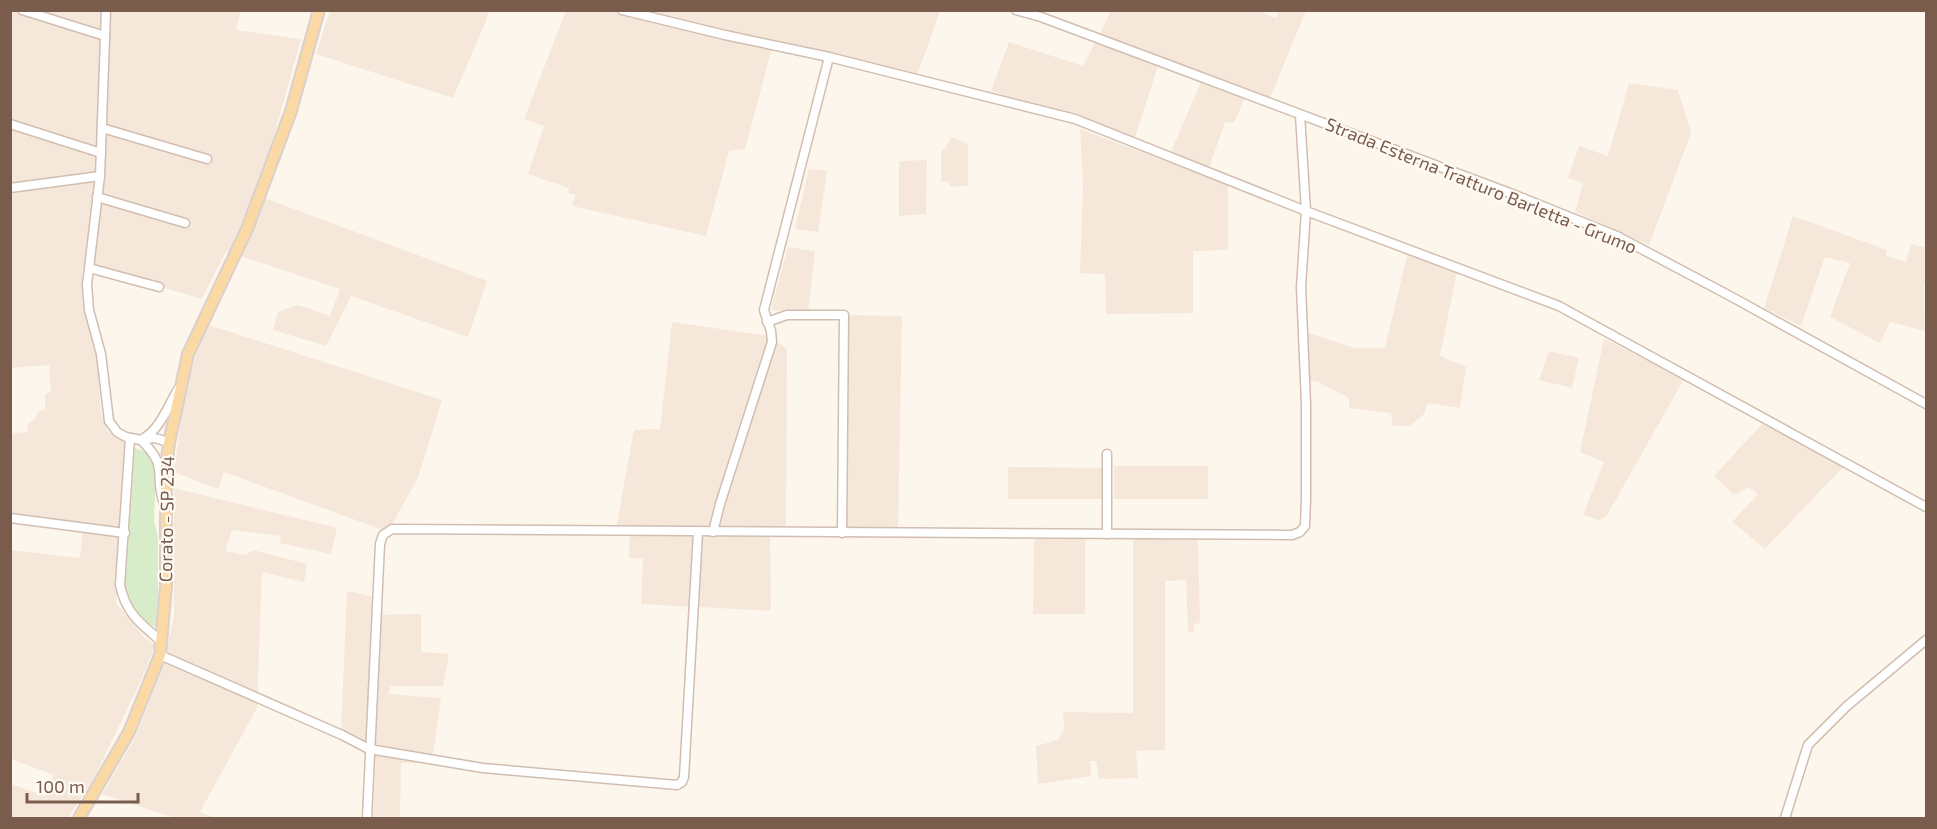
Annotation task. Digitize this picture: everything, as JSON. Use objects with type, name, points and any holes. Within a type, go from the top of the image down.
[{"type":"main road","name":"Corato - SP 234","points":[[79,819],[129,732],[160,656],[166,586],[165,467],[188,354],[247,229],[287,122],[319,10]]},
{"type":"street","points":[[22,10],[105,36]]},
{"type":"street","points":[[106,10],[100,176],[89,268],[88,297],[101,354],[109,421],[117,432],[130,438],[141,440],[154,438],[169,443]]},
{"type":"street","points":[[622,10],[830,57],[1075,119],[1306,211],[1558,306],[1926,507]]},
{"type":"street","name":"Strada Esterna Tratturo Barletta - Grumo","points":[[1016,10],[1041,17],[1515,195],[1617,236],[1926,404]]},
{"type":"street","points":[[712,532],[772,342],[764,310],[830,57]]},
{"type":"street","points":[[367,819],[380,543],[383,536],[392,529],[1292,535],[1300,532],[1305,526],[1306,404],[1300,287],[1306,211],[1300,115]]},
{"type":"street","points":[[10,124],[101,153]]},
{"type":"street","points":[[102,128],[207,159]]},
{"type":"street","points":[[10,188],[100,176]]},
{"type":"street","points":[[97,197],[185,223]]},
{"type":"street","points":[[89,268],[159,288]]},
{"type":"street","points":[[767,322],[787,315],[844,315],[842,533]]},
{"type":"street","points":[[141,440],[158,426],[181,384]]},
{"type":"street","points":[[130,438],[120,585],[123,602],[136,620],[162,642]]},
{"type":"street","points":[[141,440],[154,453],[160,467],[159,492],[165,507]]},
{"type":"street","points":[[1107,454],[1107,534]]},
{"type":"street","points":[[10,518],[125,533]]},
{"type":"street","points":[[160,656],[342,735],[369,749],[483,768],[669,785],[682,782],[684,777],[698,532]]},
{"type":"street","points":[[1785,819],[1808,745],[1847,706],[1926,640]]},
{"type":"shaded area","points":[[330,10],[489,11],[453,98],[316,54]]},
{"type":"shaded area","points":[[620,10],[940,11],[917,76],[774,41],[745,149],[729,151],[706,236],[572,206],[575,195],[568,193],[569,188],[528,174],[544,126],[524,119],[566,11],[619,13]]},
{"type":"shaded area","points":[[1256,10],[1276,18],[1279,11],[1306,11],[1270,98],[1248,90],[1234,123],[1225,122],[1209,168],[1170,154],[1201,82],[1158,66],[1134,140],[991,91],[1009,42],[1083,66],[1111,11]]},
{"type":"shaded area","points":[[11,11],[241,11],[236,30],[301,39],[272,143],[254,194],[487,281],[468,337],[351,296],[326,346],[273,330],[278,312],[298,305],[330,316],[340,289],[226,251],[202,299],[96,268],[82,267],[83,303],[97,360],[101,414],[108,432],[125,442],[116,603],[144,637],[155,645],[144,674],[93,780],[68,818],[11,818],[11,784],[45,796],[54,775],[11,759],[11,550],[80,558],[83,529],[11,519],[11,433],[27,432],[28,424],[35,419],[38,412],[45,409],[45,394],[51,391],[49,365],[11,368]]},
{"type":"shaded area","points":[[1629,83],[1678,90],[1691,133],[1649,245],[1575,212],[1583,183],[1568,178],[1579,146],[1608,156]]},
{"type":"shaded area","points":[[1080,129],[1228,185],[1228,250],[1193,251],[1193,313],[1106,314],[1105,274],[1080,273],[1083,185]]},
{"type":"shaded area","points":[[950,138],[968,144],[968,186],[949,187],[949,182],[941,181],[941,153]]},
{"type":"shaded area","points":[[927,160],[926,214],[899,216],[899,161]]},
{"type":"shaded area","points":[[809,169],[827,171],[818,232],[795,229]]},
{"type":"shaded area","points":[[1793,216],[1887,250],[1886,256],[1906,262],[1911,244],[1926,248],[1925,331],[1890,322],[1880,343],[1830,317],[1850,263],[1825,257],[1801,326],[1764,308]]},
{"type":"shaded area","points":[[788,247],[815,251],[808,313],[771,310]]},
{"type":"shaded area","points":[[1408,252],[1457,271],[1440,356],[1466,367],[1460,408],[1427,403],[1424,414],[1409,426],[1393,426],[1391,413],[1349,408],[1349,398],[1316,381],[1307,382],[1306,332],[1354,348],[1385,348]]},
{"type":"shaded area","points":[[845,315],[902,316],[898,530],[844,529]]},
{"type":"shaded area","points":[[672,322],[769,336],[787,349],[786,530],[770,530],[771,611],[641,604],[643,559],[629,558],[630,534],[615,534],[634,430],[660,429]]},
{"type":"shaded area","points":[[209,325],[442,400],[418,478],[391,526],[383,530],[224,472],[218,489],[174,472],[184,398],[197,352]]},
{"type":"shaded area","points":[[1604,339],[1684,379],[1606,517],[1599,520],[1583,515],[1604,462],[1580,452]]},
{"type":"shaded area","points":[[1549,351],[1579,358],[1572,388],[1539,380]]},
{"type":"shaded area","points":[[1762,424],[1845,465],[1765,549],[1732,522],[1758,494],[1748,487],[1734,495],[1714,476]]},
{"type":"shaded area","points":[[1114,466],[1208,466],[1208,499],[1114,499]]},
{"type":"shaded area","points":[[1008,467],[1106,468],[1105,499],[1008,499]]},
{"type":"shaded area","points":[[174,488],[337,528],[331,554],[280,543],[281,536],[232,530],[225,551],[246,555],[253,550],[307,564],[304,582],[262,572],[257,708],[200,812],[217,818],[175,818],[102,794],[135,738],[164,663],[174,615]]},
{"type":"shaded area","points":[[1034,537],[1085,537],[1085,614],[1033,614]]},
{"type":"shaded area","points":[[1133,537],[1198,537],[1200,623],[1194,624],[1194,631],[1188,632],[1186,580],[1165,581],[1165,750],[1136,751],[1138,778],[1099,779],[1096,761],[1090,761],[1091,776],[1038,784],[1036,746],[1058,740],[1064,729],[1063,712],[1133,713]]},
{"type":"shaded area","points":[[347,591],[374,597],[373,615],[421,614],[421,652],[449,654],[443,686],[391,686],[388,694],[441,698],[432,763],[401,763],[400,818],[373,818],[376,749],[341,733]]},
{"type":"green space","points":[[135,448],[146,452],[156,465],[154,522],[158,537],[158,629],[137,611],[125,586]]}]
